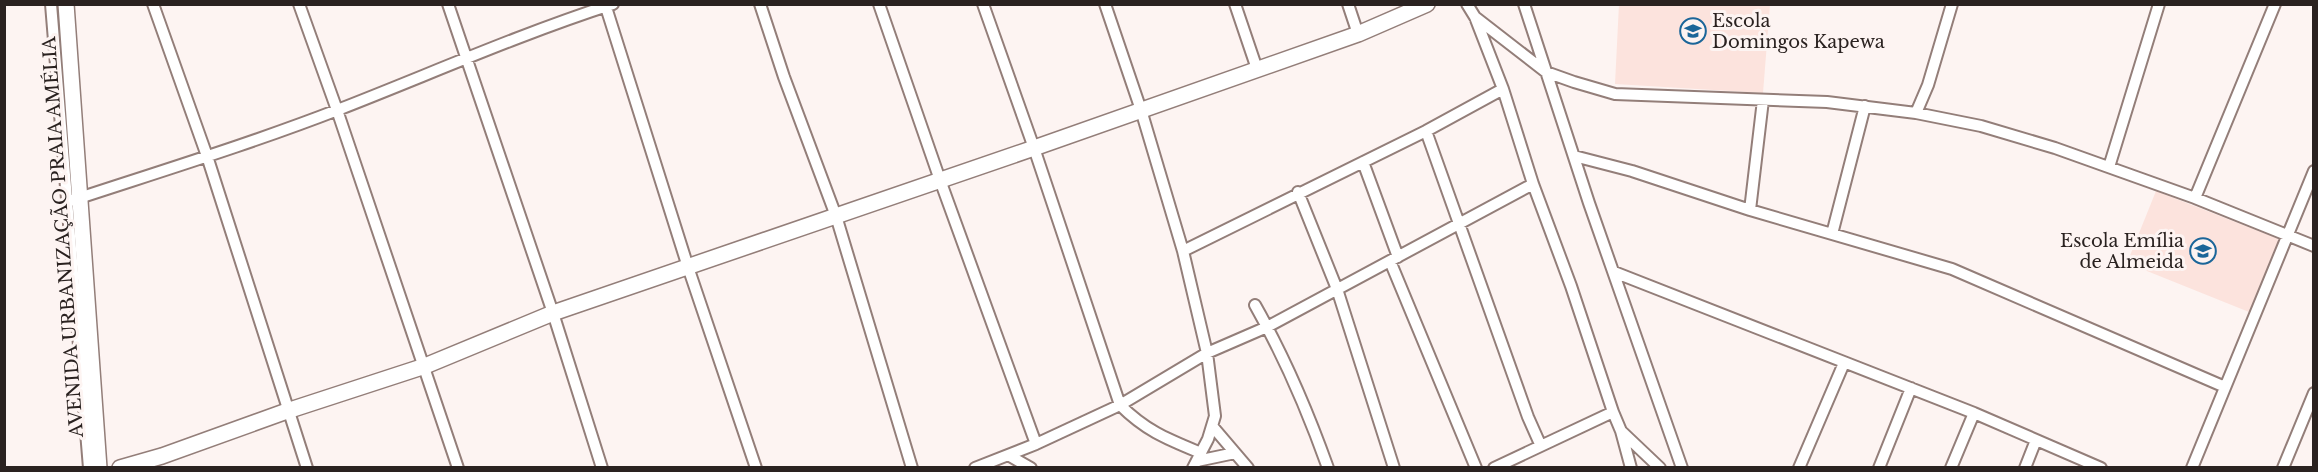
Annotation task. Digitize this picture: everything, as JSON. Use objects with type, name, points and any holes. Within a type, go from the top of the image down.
[{"type":"main road","name":"AVENIDA URBANIZAÇÃO PRAIA AMÉLIA","points":[[66,4],[74,200],[99,468]]},
{"type":"main road","points":[[120,468],[162,456],[287,411],[425,366],[553,312],[1034,148],[1358,34],[1427,4]]},
{"type":"street","points":[[51,4],[74,200],[89,468]]},
{"type":"street","points":[[153,4],[207,156],[307,468]]},
{"type":"street","points":[[299,4],[425,366],[458,468]]},
{"type":"street","points":[[448,4],[553,312],[602,468]]},
{"type":"street","points":[[760,4],[784,77],[836,216],[912,468]]},
{"type":"street","points":[[879,4],[1036,444]]},
{"type":"street","points":[[983,4],[1120,405],[1137,422],[1197,460],[1235,453]]},
{"type":"street","points":[[1105,4],[1141,110],[1183,251],[1207,353],[1215,416],[1213,427],[1197,460]]},
{"type":"street","points":[[1234,4],[1257,69]]},
{"type":"street","points":[[1348,4],[1358,34]]},
{"type":"street","points":[[1467,4],[1475,17],[1503,89],[1533,184],[1621,431],[1631,468]]},
{"type":"street","points":[[1524,4],[1682,468]]},
{"type":"street","points":[[1916,113],[1928,85],[1952,4]]},
{"type":"street","points":[[2109,167],[2159,4]]},
{"type":"street","points":[[2195,198],[2275,4]]},
{"type":"street","points":[[74,200],[337,110],[608,5],[688,267],[756,468]]},
{"type":"street","points":[[1475,17],[1546,72],[1615,94],[1827,102],[1916,113],[1980,126],[2109,167],[2195,198],[2313,246]]},
{"type":"street","points":[[1183,251],[1298,192],[1426,131],[1503,89]]},
{"type":"street","points":[[1750,210],[1763,100]]},
{"type":"street","points":[[1832,234],[1864,106]]},
{"type":"street","points":[[1426,131],[1528,417],[1540,444]]},
{"type":"street","points":[[1574,156],[1952,269],[2225,387]]},
{"type":"street","points":[[1363,162],[1394,259],[1476,468]]},
{"type":"street","points":[[2192,468],[2313,171]]},
{"type":"street","points":[[975,468],[1036,444],[1120,405],[1207,353],[1267,327],[1533,184]]},
{"type":"street","points":[[1298,192],[1338,289],[1395,468]]},
{"type":"street","points":[[1614,272],[1974,413],[2101,468]]},
{"type":"street","points":[[1255,305],[1313,426],[1328,468]]},
{"type":"street","points":[[1799,468],[1844,363]]},
{"type":"street","points":[[1879,468],[1911,388]]},
{"type":"street","points":[[2283,468],[2313,393]]},
{"type":"street","points":[[1494,468],[1540,444],[1613,412]]},
{"type":"street","points":[[1951,468],[1974,413]]},
{"type":"street","points":[[1213,427],[1248,468]]},
{"type":"street","points":[[1621,431],[1660,468]]},
{"type":"street","points":[[2025,468],[2036,440]]},
{"type":"street","points":[[1008,455],[1031,468]]},
{"type":"shaded area","name":"Escola Domingos Kapewa","points":[[1619,4],[1770,5],[1763,93],[1615,84]]},
{"type":"shaded area","name":"Escola Emília de Almeida","points":[[2156,191],[2279,239],[2249,312],[2127,263]]},
{"type":"place","name":"Escola Domingos Kapewa","points":[[1693,31]]},
{"type":"place","name":"Escola Emília de Almeida","points":[[2203,251]]}]
